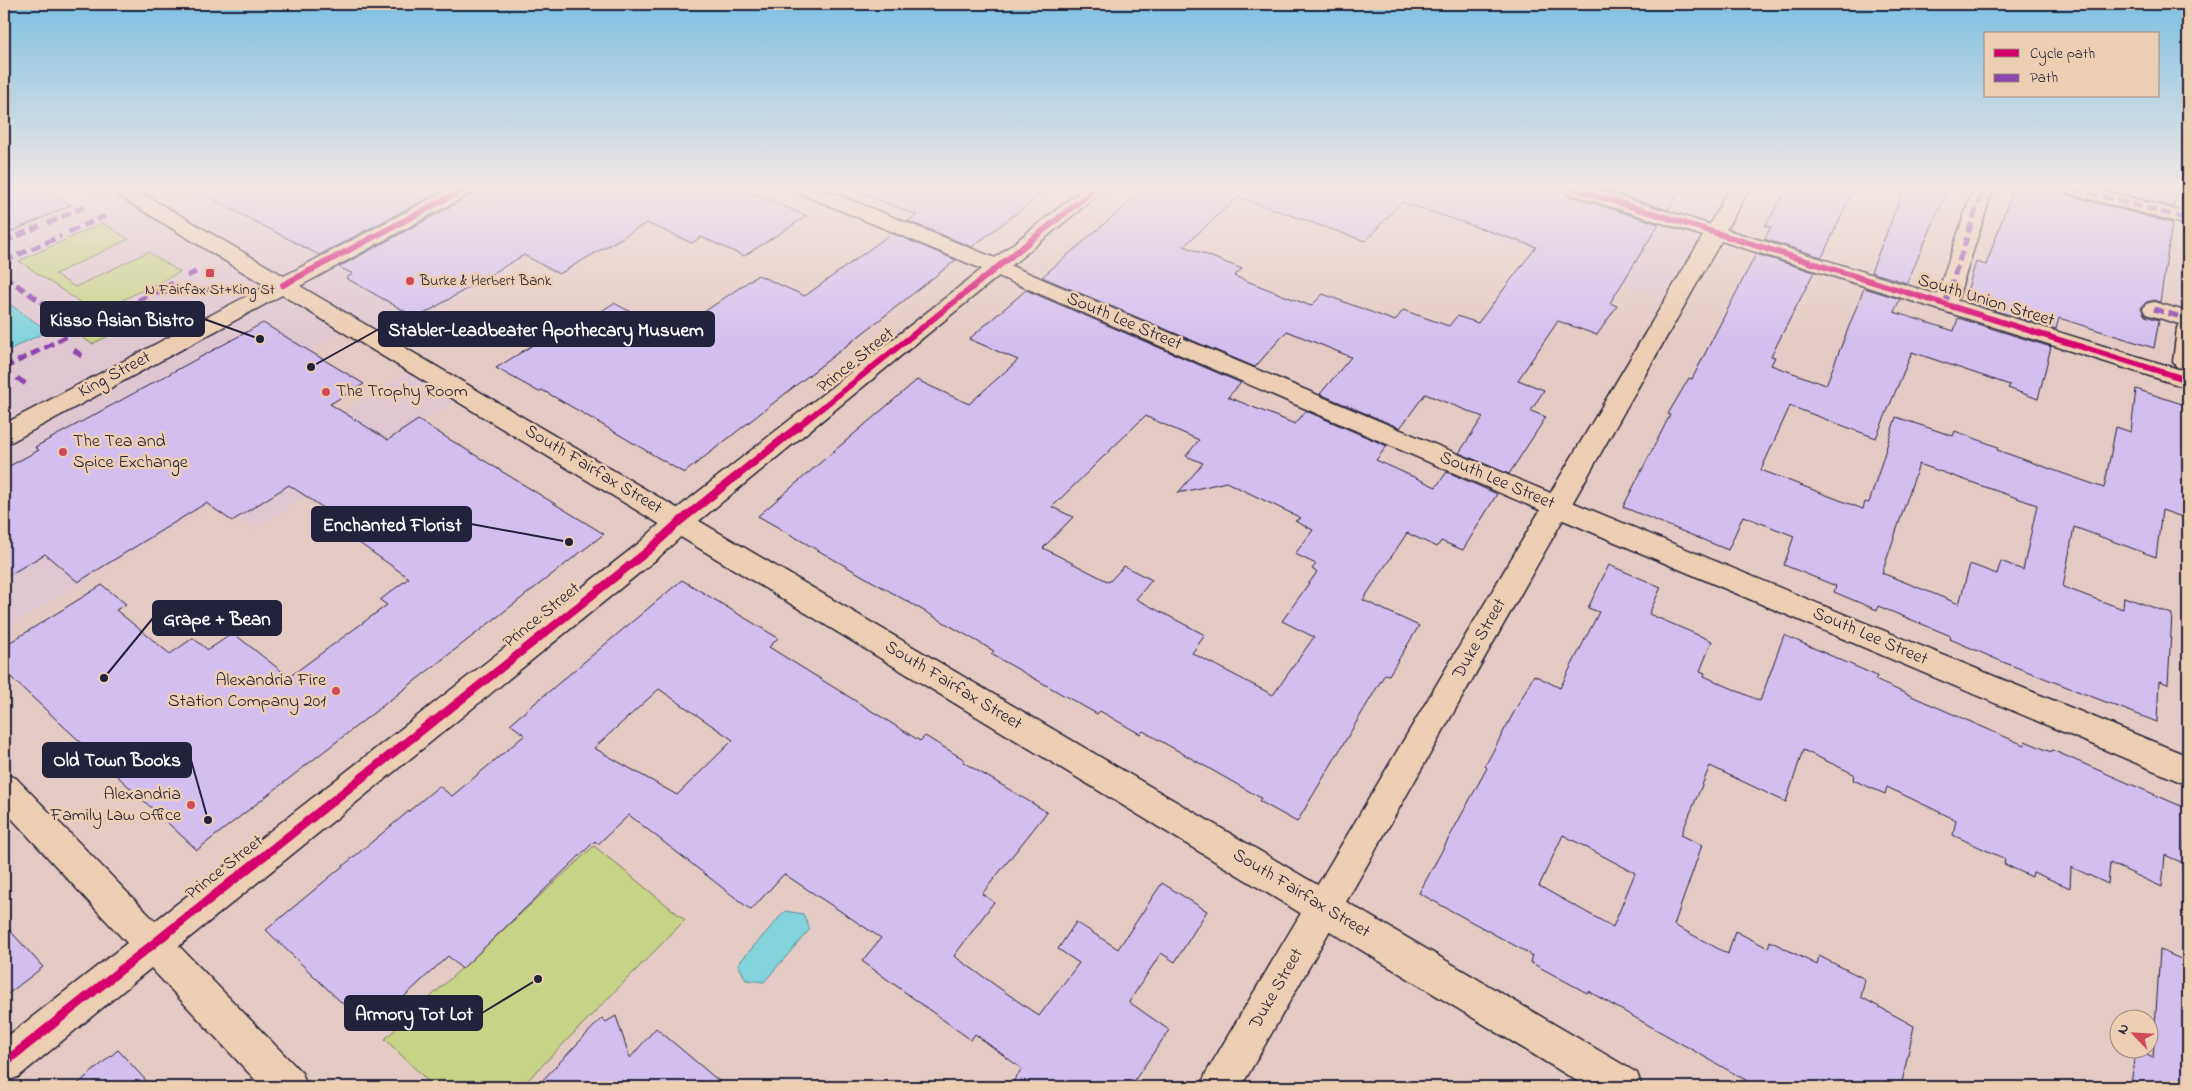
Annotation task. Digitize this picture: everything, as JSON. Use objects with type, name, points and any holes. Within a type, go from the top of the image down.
[{"type":"street","name":"South Fairfax Street","points":[[207,240],[1624,1087]]},
{"type":"street","name":"King Street","points":[[4,435],[368,240]]},
{"type":"street","name":"South Lee Street","points":[[931,240],[1558,507],[2188,771]]},
{"type":"street","name":"Prince Street","points":[[4,1063],[649,550],[679,522],[1031,240]]},
{"type":"street","name":"Duke Street","points":[[1220,1087],[1558,507],[1711,240]]},
{"type":"street","name":"South Union Street","points":[[1737,240],[1945,304],[2186,371]]},
{"type":"street","points":[[1945,304],[1966,240]]},
{"type":"street","points":[[2154,309],[2188,319]]},
{"type":"street","points":[[2186,371],[2188,328]]},
{"type":"street","points":[[4,788],[288,1087]]},
{"type":"shaded area","points":[[4,240],[555,240],[380,344],[351,327],[258,380],[295,441],[417,367],[464,395],[255,529],[217,500],[4,630]]},
{"type":"shaded area","points":[[1496,240],[1715,240],[1672,300]]},
{"type":"green space","points":[[65,240],[127,240],[55,274],[75,287],[148,252],[180,272],[96,313],[19,261]]},
{"type":"green space","points":[[149,301],[162,309],[92,344],[80,336]]},
{"type":"green space","points":[[594,846],[685,920],[521,1087],[434,1087],[385,1039]]},
{"type":"water","points":[[4,300],[48,331],[4,352]]},
{"type":"water","points":[[785,911],[803,914],[810,929],[764,982],[746,980],[738,964]]},
{"type":"building","points":[[290,240],[348,240],[319,255]]},
{"type":"building","points":[[389,240],[618,240],[559,274],[524,255],[417,318],[346,278],[353,274],[339,267]]},
{"type":"building","points":[[685,240],[697,240],[692,243]]},
{"type":"building","points":[[708,240],[769,240],[744,256]]},
{"type":"building","points":[[882,240],[908,240],[956,260],[684,473],[542,390],[539,392],[496,368],[549,335],[557,339],[614,303],[672,334],[758,275],[805,296]]},
{"type":"building","points":[[955,240],[981,240],[972,247]]},
{"type":"building","points":[[1085,240],[1191,240],[1184,246],[1242,269],[1234,276],[1311,306],[1323,294],[1395,321],[1403,310],[1449,326],[1457,316],[1478,323],[1536,247],[1515,240],[1649,240],[1610,303],[1617,306],[1597,335],[1558,321],[1518,380],[1544,390],[1531,411],[1546,417],[1509,474],[1459,453],[1483,417],[1425,394],[1400,428],[1320,394],[1351,357],[1287,331],[1255,367],[1042,277]]},
{"type":"building","points":[[1767,240],[1830,240],[1822,257]]},
{"type":"building","points":[[1884,240],[1926,240],[1907,283],[1871,272]]},
{"type":"building","points":[[1995,240],[2169,240],[2160,302],[2154,300],[2146,302],[2141,308],[2145,316],[2159,320],[2154,348],[2059,318],[2056,329],[1964,301],[1976,262],[1986,265]]},
{"type":"building","points":[[1756,254],[1814,272],[1771,356],[1775,357],[1771,365],[1826,385],[1864,288],[1900,299],[1894,312],[1954,331],[1958,318],[2051,347],[2038,399],[2008,388],[2010,385],[1912,352],[1876,438],[1790,406],[1761,470],[1863,509],[1865,502],[1869,503],[1896,417],[1953,436],[1955,431],[1998,447],[1997,450],[2104,488],[2116,427],[2131,432],[2136,389],[2188,406],[2188,519],[2162,510],[2156,557],[2074,527],[2063,587],[2123,609],[2124,597],[2172,614],[2168,684],[2159,681],[2157,722],[2003,662],[1950,639],[1951,636],[1878,606],[1877,610],[1834,592],[1836,586],[1784,565],[1794,536],[1743,516],[1728,550],[1623,507],[1670,415],[1668,414],[1689,378],[1692,379]],"holes":[[[1919,464],[2037,505],[2023,570],[2001,561],[1997,574],[1970,564],[1959,604],[1882,573]]]},
{"type":"building","points":[[1026,290],[1241,383],[1228,397],[1295,424],[1306,411],[1387,446],[1376,460],[1436,487],[1447,472],[1497,494],[1463,550],[1441,541],[1437,547],[1407,533],[1363,600],[1419,626],[1389,675],[1385,674],[1297,822],[1259,801],[1261,798],[1143,731],[1140,734],[1100,711],[1097,714],[991,654],[994,651],[758,516],[917,380],[969,404],[1018,360],[969,339]],"holes":[[[1145,416],[1199,440],[1186,456],[1203,463],[1178,493],[1226,482],[1301,518],[1295,521],[1313,530],[1295,554],[1316,564],[1312,569],[1317,572],[1282,621],[1314,637],[1273,695],[1192,653],[1205,635],[1136,599],[1152,580],[1124,566],[1109,582],[1043,548],[1073,517],[1052,507]]]},
{"type":"building","points":[[263,323],[364,384],[330,404],[388,440],[418,420],[604,534],[197,850],[4,671],[4,646],[102,585],[126,604],[116,610],[170,654],[193,638],[208,650],[233,633],[289,677],[387,605],[380,600],[409,578],[332,524],[340,519],[289,485],[232,521],[206,503],[78,582],[45,554],[4,578],[4,469],[39,450],[35,447]]},
{"type":"building","points":[[1609,565],[1661,587],[1649,614],[1712,641],[1700,671],[1705,673],[1704,676],[1760,701],[1784,635],[1877,676],[1875,680],[2024,745],[2025,741],[2051,752],[2052,750],[2188,809],[2183,863],[2165,855],[2162,887],[2110,863],[2108,884],[2071,867],[2070,888],[2033,872],[2032,877],[2004,864],[2005,859],[1953,835],[1956,820],[1887,787],[1885,794],[1853,780],[1854,774],[1803,750],[1786,802],[1710,766],[1681,835],[1702,845],[1674,925],[1728,954],[1735,931],[1768,948],[1770,941],[1817,965],[1819,956],[1865,979],[1861,997],[1914,1026],[1901,1087],[1758,1087],[1588,991],[1587,993],[1530,962],[1532,955],[1419,893],[1487,768],[1485,766],[1534,675],[1560,688],[1599,612],[1588,608]],"holes":[[[1563,835],[1635,873],[1613,927],[1539,886]]]},
{"type":"building","points":[[682,580],[778,638],[769,647],[920,741],[925,736],[965,760],[963,762],[1047,812],[982,894],[994,902],[954,956],[1039,1016],[1079,963],[1058,949],[1076,922],[1118,949],[1162,883],[1207,911],[1175,962],[1161,953],[1129,1002],[1169,1030],[1130,1087],[1009,1087],[1022,1069],[975,1034],[971,1040],[862,961],[881,938],[784,874],[751,910],[629,815],[598,844],[595,841],[462,969],[448,956],[369,1029],[266,930],[439,786],[452,796],[525,735],[510,724]],"holes":[[[659,689],[733,740],[677,795],[594,748]]]},
{"type":"building","points":[[4,924],[43,967],[4,997]]},
{"type":"building","points":[[2160,950],[2188,962],[2188,1087],[2131,1087],[2134,1058],[2160,1058],[2160,1008],[2156,1008]]},
{"type":"building","points":[[616,1016],[630,1058],[656,1028],[726,1087],[536,1087],[602,1018],[606,1022]]},
{"type":"building","points":[[118,1050],[152,1087],[74,1087]]},
{"type":"marked path","points":[[4,242],[9,240]]},
{"type":"marked path","points":[[4,261],[52,240]]},
{"type":"marked path","points":[[1945,304],[1966,240]]},
{"type":"marked path","points":[[187,276],[196,272]]},
{"type":"marked path","points":[[4,276],[80,329]]},
{"type":"marked path","points":[[4,368],[173,283]]},
{"type":"marked path","points":[[200,290],[219,289]]},
{"type":"marked path","points":[[157,293],[178,292]]},
{"type":"marked path","points":[[2154,309],[2188,319]]},
{"type":"marked path","points":[[2185,362],[2188,328]]},
{"type":"marked path","points":[[74,350],[84,358]]},
{"type":"marked path","points":[[17,378],[29,386]]},
{"type":"cycle path","points":[[283,285],[368,240]]},
{"type":"cycle path","points":[[4,1063],[649,550],[679,522],[1031,240]]},
{"type":"cycle path","points":[[1738,240],[2188,380]]},
{"type":"place","name":"N Fairfax St+King St","points":[[210,273]]},
{"type":"place","name":"Burke & Herbert Bank","points":[[410,281]]},
{"type":"place","name":"Kisso Asian Bistro","points":[[260,339]]},
{"type":"place","name":"Stabler-Leadbeater Apothecary Musuem","points":[[311,367]]},
{"type":"place","name":"The Trophy Room","points":[[326,392]]},
{"type":"place","name":"The Tea and Spice Exchange","points":[[63,452]]},
{"type":"place","name":"Enchanted Florist","points":[[569,542]]},
{"type":"place","name":"Grape + Bean","points":[[104,678]]},
{"type":"place","name":"Alexandria Fire Station Company 201","points":[[336,691]]},
{"type":"place","name":"Alexandria Family Law Office","points":[[191,805]]},
{"type":"place","name":"Old Town Books","points":[[208,820]]},
{"type":"place","name":"Armory Tot Lot","points":[[538,979]]}]
